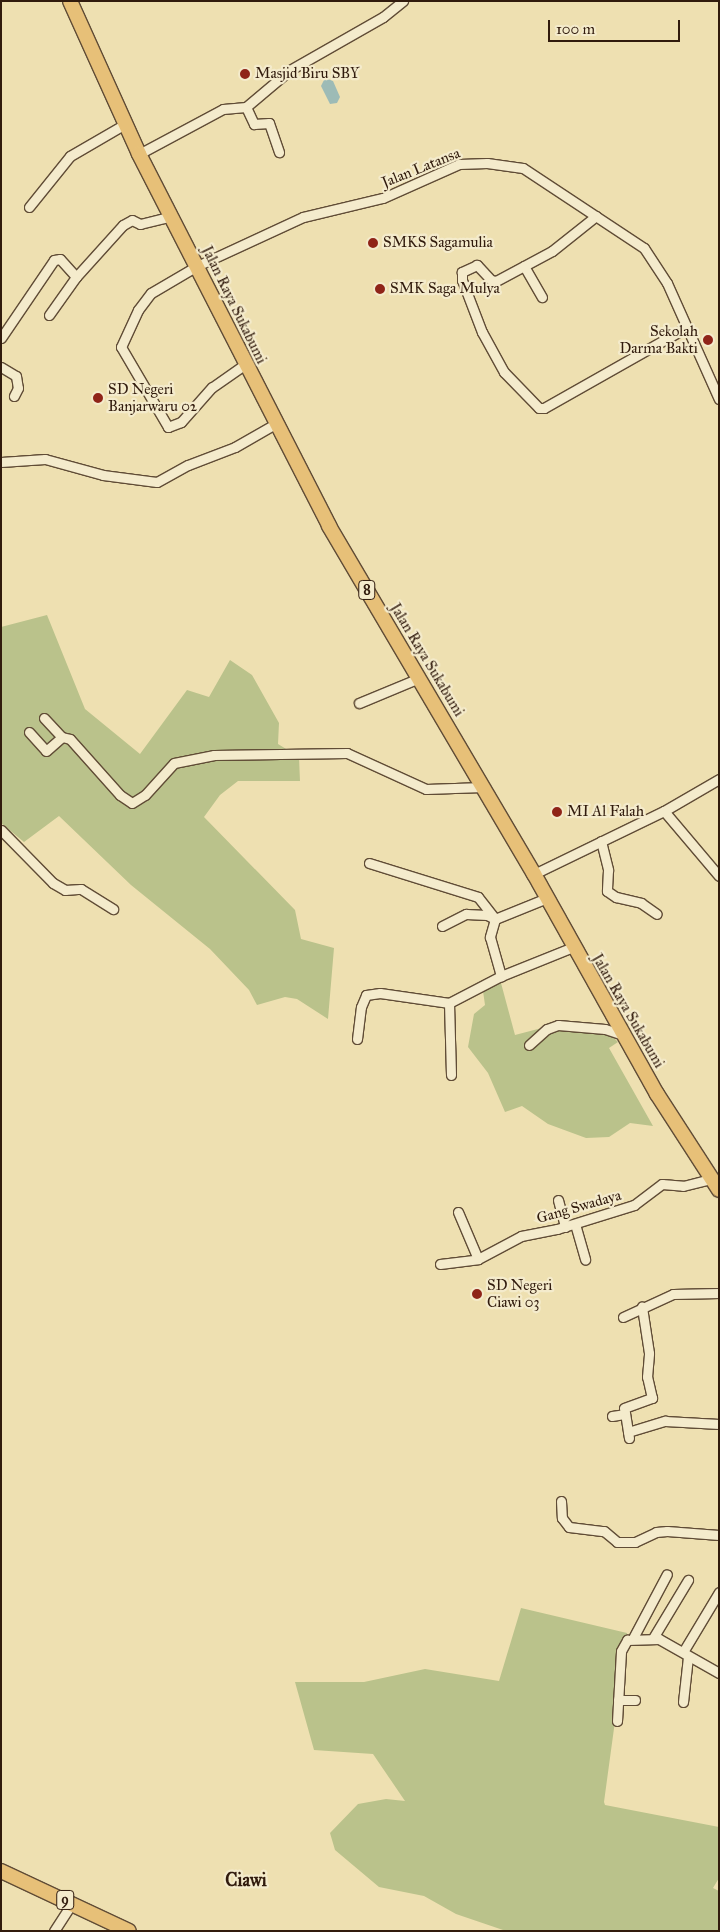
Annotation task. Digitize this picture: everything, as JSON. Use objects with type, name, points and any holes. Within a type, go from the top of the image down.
[{"type":"highway","name":"Jalan Raya Sukabumi","points":[[70,1],[139,154],[197,266],[244,365],[329,526],[534,874],[623,1035],[698,1161],[719,1190]]},
{"type":"highway","name":"Jalan Raya Sukabumi","points":[[698,1161],[719,1203]]},
{"type":"highway","name":"9","points":[[1,1871],[129,1931]]},
{"type":"street","points":[[139,154],[223,109],[246,107],[290,70],[383,17],[402,1]]},
{"type":"street","points":[[246,107],[254,124],[269,123],[279,152]]},
{"type":"street","points":[[29,208],[70,156],[125,124]]},
{"type":"street","name":"Jalan Latansa","points":[[244,365],[216,384],[181,422],[170,427],[165,425],[122,353],[123,340],[144,300],[160,287],[197,266],[297,219],[383,198],[466,162],[523,168],[644,248],[667,283],[719,399]]},
{"type":"street","points":[[49,315],[76,277],[123,225],[132,220],[140,224],[172,216]]},
{"type":"street","points":[[596,216],[552,251],[493,281],[480,266],[474,265],[462,272],[461,277],[482,332],[504,372],[541,409],[687,327]]},
{"type":"street","points":[[1,338],[54,260],[60,259],[76,277]]},
{"type":"street","points":[[524,266],[542,297]]},
{"type":"street","points":[[1,367],[16,376],[18,388],[14,396]]},
{"type":"street","points":[[1,462],[45,459],[103,476],[157,482],[188,465],[235,447],[275,424]]},
{"type":"street","points":[[359,703],[420,678]]},
{"type":"street","points":[[44,718],[62,737],[72,741],[120,795],[132,803],[145,795],[174,763],[214,755],[346,754],[426,789],[483,787]]},
{"type":"street","points":[[29,732],[46,751],[62,737]]},
{"type":"street","points":[[534,874],[664,811],[719,779]]},
{"type":"street","points":[[664,811],[719,876]]},
{"type":"street","points":[[1,830],[53,883],[65,890],[81,889],[113,909]]},
{"type":"street","points":[[601,841],[608,870],[607,890],[616,897],[641,903],[657,914]]},
{"type":"street","points":[[369,863],[441,888],[473,894],[495,919]]},
{"type":"street","points":[[442,926],[466,914],[487,915],[495,919],[547,898]]},
{"type":"street","points":[[495,919],[490,937],[501,976]]},
{"type":"street","points":[[357,1039],[361,1007],[369,994],[449,1003],[501,976],[573,947]]},
{"type":"street","points":[[449,1003],[450,1076]]},
{"type":"street","points":[[529,1045],[547,1029],[558,1025],[605,1029],[623,1035]]},
{"type":"street","name":"Gang Swadaya","points":[[478,1260],[512,1239],[565,1227],[634,1205],[662,1184],[683,1186],[707,1180]]},
{"type":"street","points":[[558,1200],[565,1227]]},
{"type":"street","points":[[440,1264],[478,1260],[458,1212]]},
{"type":"street","points":[[575,1224],[585,1260]]},
{"type":"street","points":[[623,1317],[642,1307],[682,1292],[719,1293]]},
{"type":"street","points":[[642,1307],[649,1353],[647,1377],[652,1398],[625,1407],[624,1414],[628,1435],[665,1422],[719,1424]]},
{"type":"street","points":[[612,1416],[624,1414]]},
{"type":"street","points":[[561,1501],[562,1518],[569,1528],[604,1531],[623,1543],[638,1541],[662,1531],[688,1530],[719,1535]]},
{"type":"street","points":[[633,1638],[667,1574]]},
{"type":"street","points":[[653,1638],[688,1580]]},
{"type":"street","points":[[683,1702],[685,1655],[719,1592]]},
{"type":"street","points":[[616,1721],[622,1648],[627,1640],[633,1638],[653,1638],[719,1673]]},
{"type":"street","points":[[618,1700],[635,1700]]},
{"type":"street","points":[[54,1931],[72,1903]]},
{"type":"green space","points":[[47,615],[85,709],[140,754],[187,690],[209,697],[230,660],[252,675],[279,723],[278,744],[299,757],[300,781],[238,781],[220,795],[204,817],[295,910],[301,939],[334,948],[328,1019],[297,999],[285,997],[257,1005],[249,990],[210,949],[131,885],[59,816],[24,842],[1,823],[1,627]]},
{"type":"green space","points":[[501,983],[515,1035],[557,1024],[586,1026],[611,1035],[618,1042],[609,1048],[653,1126],[630,1123],[609,1137],[586,1138],[548,1124],[522,1106],[505,1112],[488,1073],[468,1047],[474,1014],[485,1005],[483,991]]},
{"type":"green space","points":[[521,1608],[627,1633],[604,1802],[605,1805],[719,1827],[719,1878],[713,1888],[719,1891],[719,1931],[506,1931],[456,1914],[424,1896],[379,1887],[335,1850],[330,1833],[358,1804],[386,1799],[405,1801],[373,1754],[314,1750],[295,1682],[364,1682],[425,1669],[499,1681]]},
{"type":"water","points":[[325,78],[333,81],[340,97],[337,103],[330,104],[321,86]]},
{"type":"place","name":"Masjid Biru SBY","points":[[245,74]]},
{"type":"place","name":"SMKS Sagamulia","points":[[373,243]]},
{"type":"place","name":"SMK Saga Mulya","points":[[380,289]]},
{"type":"place","name":"Sekolah Darma Bakti","points":[[708,340]]},
{"type":"place","name":"SD Negeri Banjarwaru 02","points":[[98,398]]},
{"type":"place","name":"MI Al Falah","points":[[557,812]]},
{"type":"place","name":"SD Negeri Ciawi 03","points":[[477,1294]]},
{"type":"district","name":"Ciawi","points":[[246,1880]]}]
